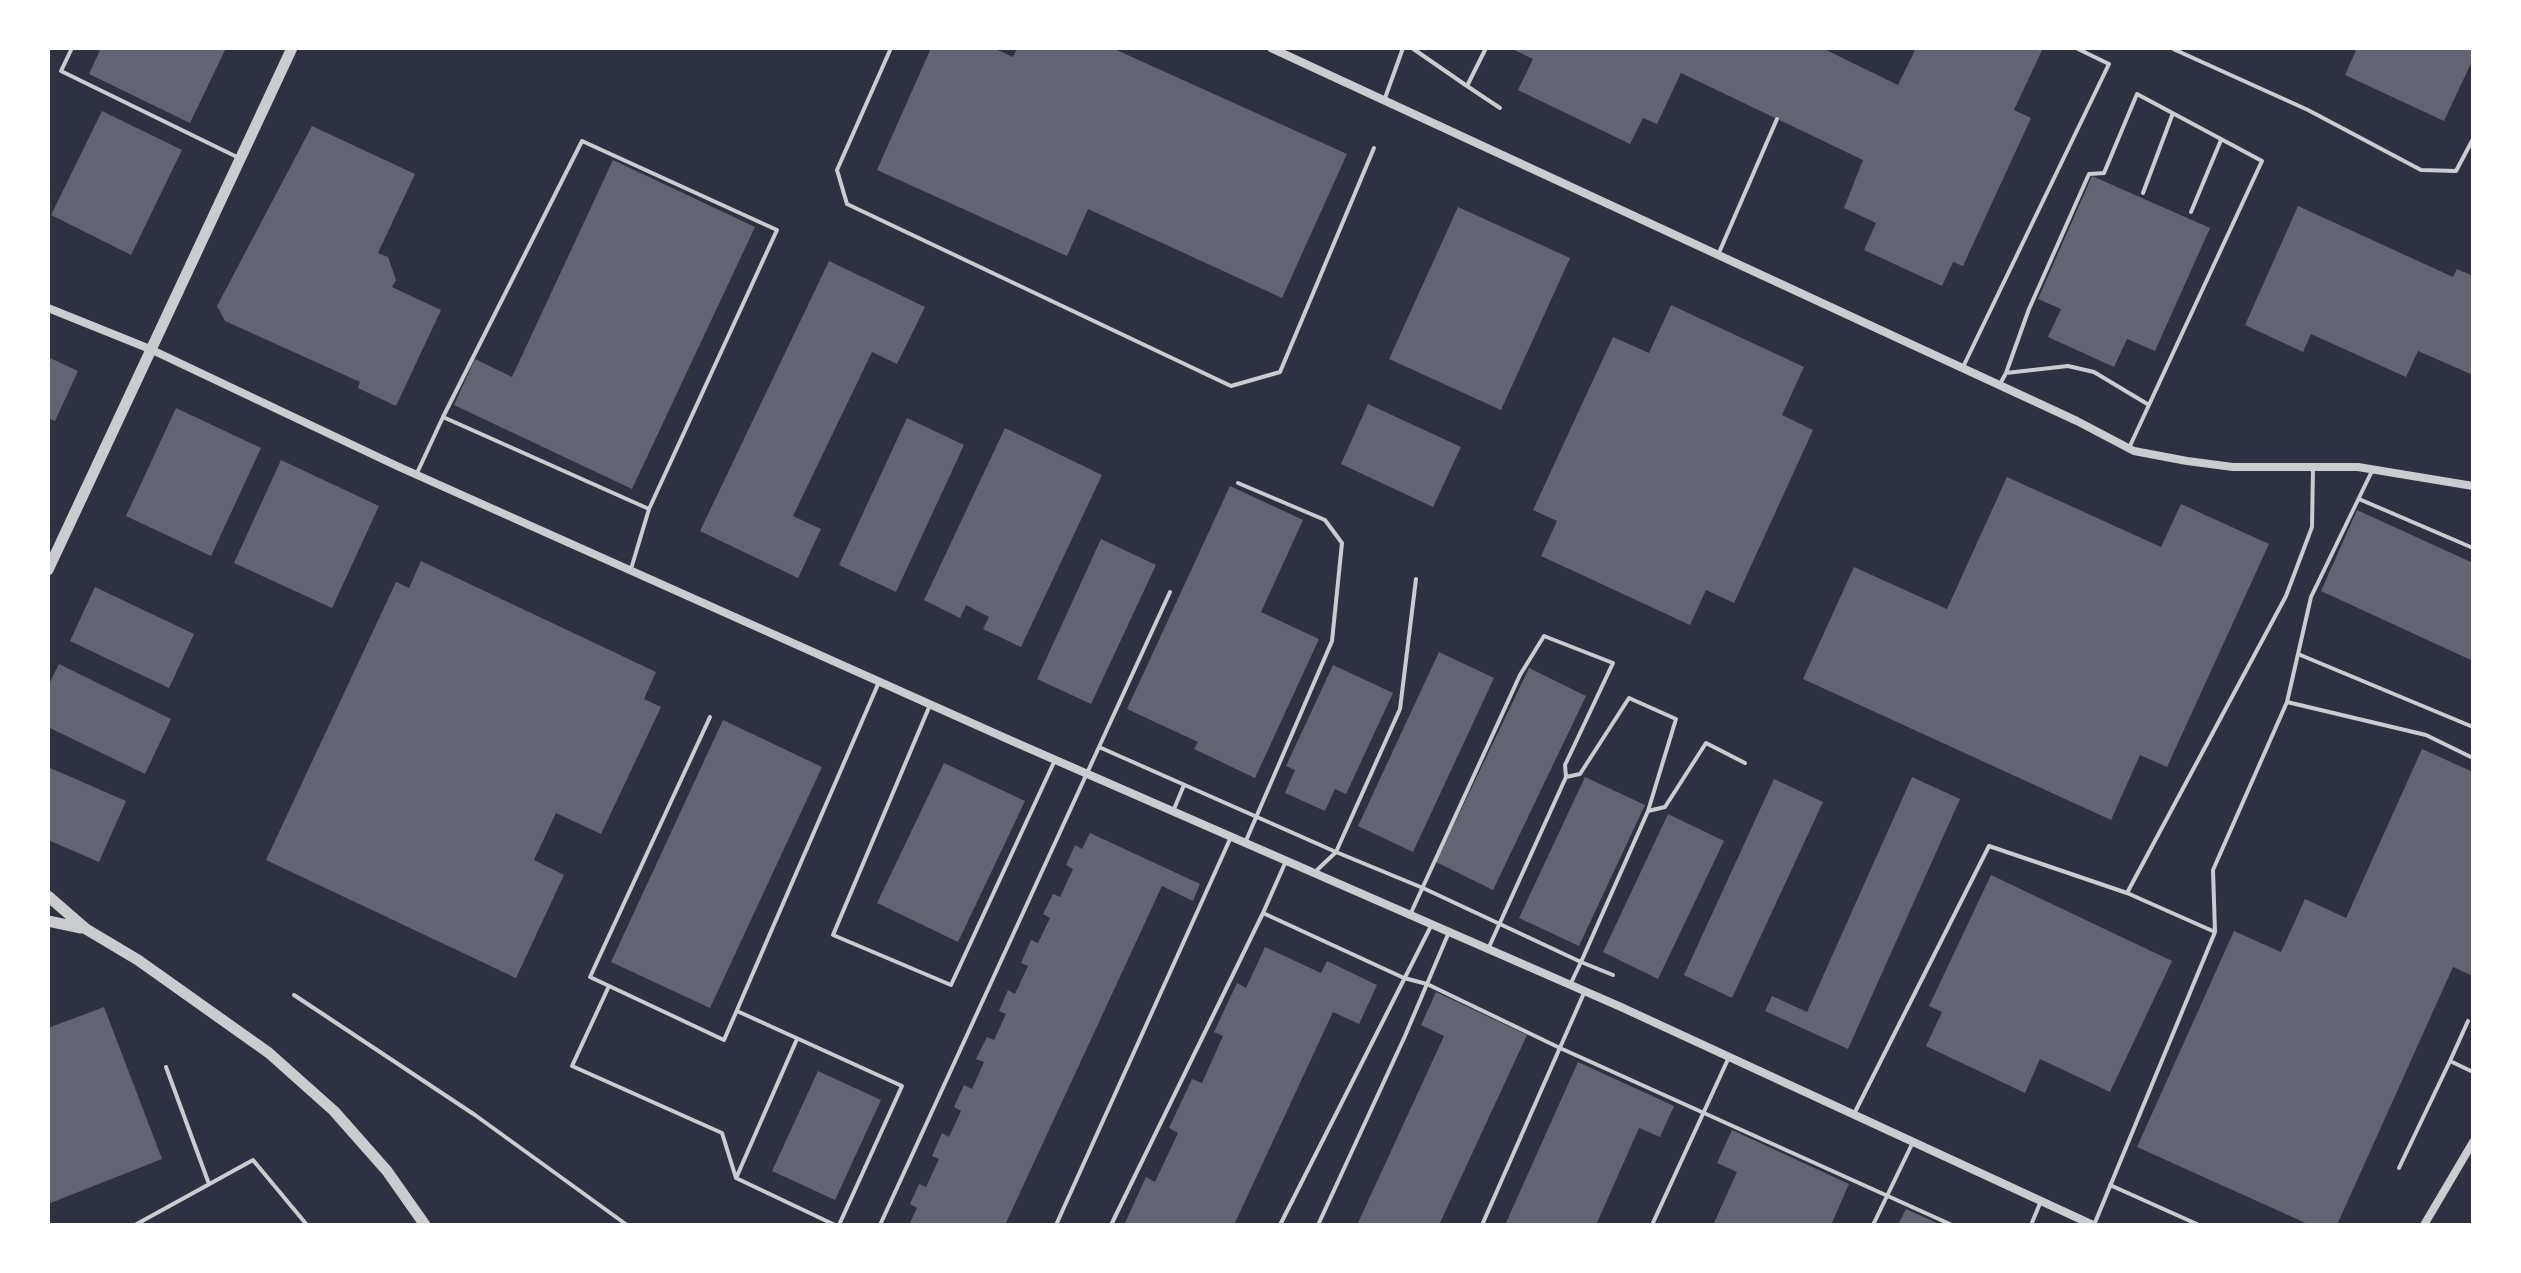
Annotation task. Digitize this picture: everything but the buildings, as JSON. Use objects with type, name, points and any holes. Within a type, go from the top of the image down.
[{"type":"street","points":[[48,570],[292,48]]},
{"type":"street","points":[[1271,48],[2129,448],[2233,467],[2373,469],[2473,486]]},
{"type":"street","points":[[48,308],[150,349],[416,475],[930,705],[1585,991],[2093,1225]]},
{"type":"street","points":[[48,896],[86,929],[149,967],[269,1053],[334,1111],[387,1171],[425,1225]]},
{"type":"street","points":[[48,921],[86,929]]},
{"type":"street","points":[[2424,1225],[2473,1142]]},
{"type":"lane","points":[[72,48],[61,71],[239,158]]},
{"type":"lane","points":[[891,48],[837,170],[847,204],[1231,386],[1280,372],[1374,148]]},
{"type":"lane","points":[[1384,100],[1403,48]]},
{"type":"lane","points":[[1412,48],[1500,108]]},
{"type":"lane","points":[[1467,86],[1486,48]]},
{"type":"lane","points":[[1962,369],[2109,64],[2076,48]]},
{"type":"lane","points":[[2171,48],[2308,110],[2421,170],[2456,171],[2473,139]]},
{"type":"lane","points":[[1999,386],[2029,309],[2089,174],[2104,173],[2137,94],[2262,161],[2129,448]]},
{"type":"lane","points":[[2143,193],[2173,113]]},
{"type":"lane","points":[[1718,255],[1777,119]]},
{"type":"lane","points":[[2191,212],[2221,139]]},
{"type":"lane","points":[[416,475],[582,141],[777,230],[649,509],[631,571]]},
{"type":"lane","points":[[2006,373],[2068,366],[2094,372],[2149,405]]},
{"type":"lane","points":[[443,417],[649,509]]},
{"type":"lane","points":[[2127,893],[2286,596],[2312,527],[2313,466]]},
{"type":"lane","points":[[2093,1225],[2215,932],[2213,870],[2287,702],[2311,597],[2373,469]]},
{"type":"lane","points":[[1238,483],[1325,520],[1342,543],[1332,641],[1245,843]]},
{"type":"lane","points":[[2359,499],[2473,548]]},
{"type":"lane","points":[[1314,873],[1336,852],[1400,709],[1416,579]]},
{"type":"lane","points":[[880,1225],[1170,592]]},
{"type":"lane","points":[[1410,915],[1520,675],[1544,636],[1613,663],[1565,765],[1566,777],[1488,949]]},
{"type":"lane","points":[[2298,654],[2473,727]]},
{"type":"lane","points":[[710,717],[590,977],[724,1040],[879,682]]},
{"type":"lane","points":[[1566,777],[1580,774],[1629,698],[1676,719],[1648,811],[1570,985]]},
{"type":"lane","points":[[2287,702],[2426,735],[2473,758]]},
{"type":"lane","points":[[930,705],[833,935],[951,985],[1055,760]]},
{"type":"lane","points":[[1648,811],[1665,807],[1706,743],[1745,763]]},
{"type":"lane","points":[[1099,747],[1423,888],[1613,975]]},
{"type":"lane","points":[[1173,811],[1184,785]]},
{"type":"lane","points":[[1056,1225],[1232,837]]},
{"type":"lane","points":[[1853,1115],[1989,846],[2127,893],[2215,932]]},
{"type":"lane","points":[[1111,1225],[1286,861]]},
{"type":"lane","points":[[1263,913],[1404,978],[1427,984],[1560,1048],[1952,1225]]},
{"type":"lane","points":[[1280,1225],[1432,924]]},
{"type":"lane","points":[[1318,1225],[1449,932]]},
{"type":"lane","points":[[609,986],[572,1066],[722,1133],[736,1178],[837,1225],[902,1086],[737,1011]]},
{"type":"lane","points":[[1482,1225],[1585,991]]},
{"type":"lane","points":[[294,995],[475,1115],[627,1225]]},
{"type":"lane","points":[[2399,1168],[2468,1021]]},
{"type":"lane","points":[[736,1178],[797,1039]]},
{"type":"lane","points":[[1652,1225],[1729,1057]]},
{"type":"lane","points":[[2450,1061],[2473,1072]]},
{"type":"lane","points":[[166,1067],[209,1184]]},
{"type":"lane","points":[[1873,1225],[1913,1142]]},
{"type":"lane","points":[[135,1225],[253,1160],[307,1225]]},
{"type":"lane","points":[[2110,1185],[2199,1225]]},
{"type":"lane","points":[[2031,1225],[2041,1201]]}]
